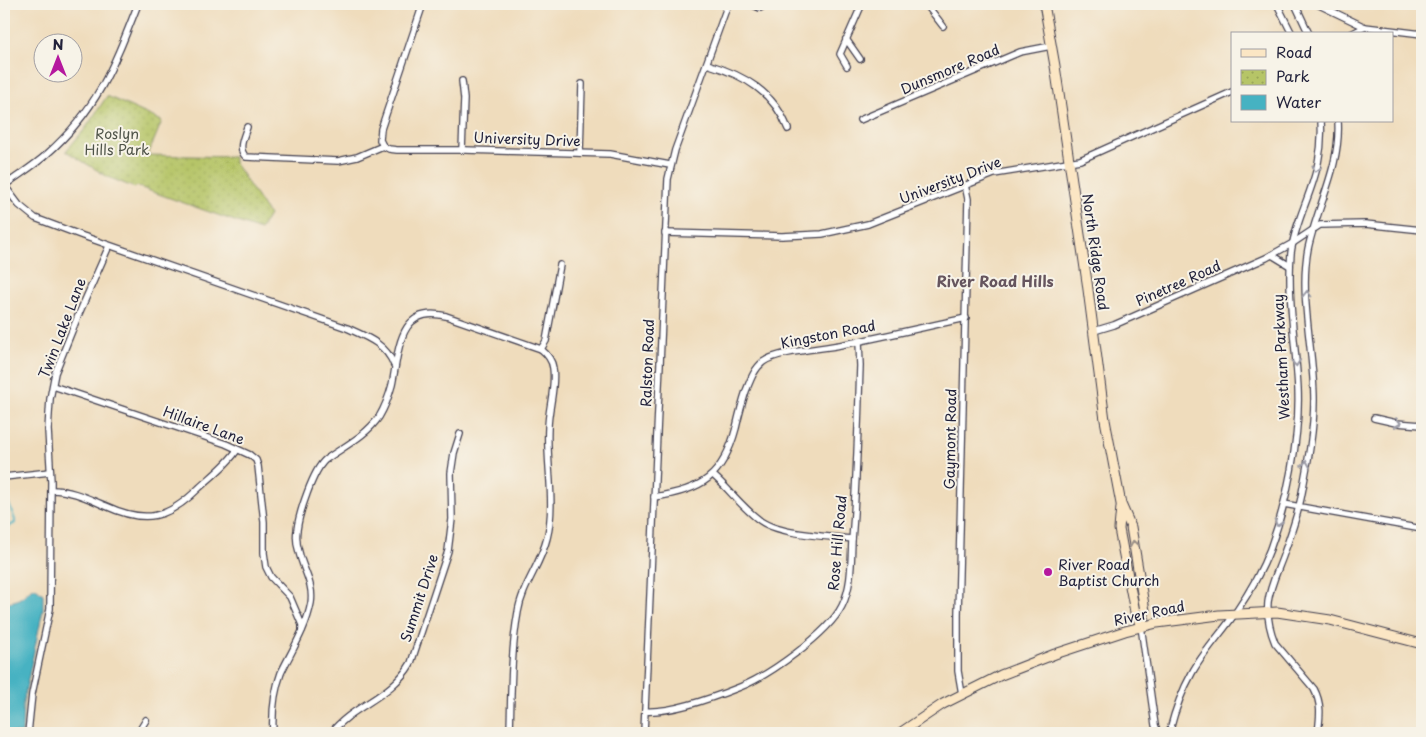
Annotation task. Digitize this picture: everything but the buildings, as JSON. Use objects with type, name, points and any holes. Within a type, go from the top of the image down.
[{"type":"main road","name":"North Ridge Road","points":[[1044,4],[1094,331],[1105,420],[1121,504],[1120,529],[1122,545],[1135,612],[1141,626]]},
{"type":"main road","name":"River Road","points":[[900,733],[962,694],[1038,660],[1141,626],[1182,619],[1277,612],[1317,617],[1422,644]]},
{"type":"street","points":[[138,4],[114,64],[98,96],[88,110],[46,155],[4,185],[19,205],[35,218],[109,246],[347,328],[375,341],[390,355],[394,365]]},
{"type":"street","points":[[247,127],[241,148],[246,157],[338,161],[357,157],[383,146],[380,140],[381,129],[422,4]]},
{"type":"street","name":"Ralston Road","points":[[644,733],[666,194],[670,165],[728,4]]},
{"type":"street","points":[[751,4],[760,8],[767,4]]},
{"type":"street","points":[[847,66],[840,54],[862,4]]},
{"type":"street","points":[[926,4],[942,26]]},
{"type":"street","points":[[1277,4],[1291,32]]},
{"type":"street","points":[[1295,4],[1308,32]]},
{"type":"street","points":[[1316,4],[1365,28],[1422,34]]},
{"type":"street","points":[[1356,32],[1365,28]]},
{"type":"street","points":[[846,39],[860,59]]},
{"type":"street","name":"Dunsmore Road","points":[[860,120],[1020,52],[1051,46]]},
{"type":"street","points":[[707,64],[737,75],[753,84],[770,100],[783,117],[788,130]]},
{"type":"street","points":[[462,81],[464,99],[462,150]]},
{"type":"street","points":[[580,153],[582,84]]},
{"type":"street","name":"University Drive","points":[[665,233],[782,236],[822,234],[868,224],[1001,172],[1068,162],[1086,157],[1231,92]]},
{"type":"street","name":"Westham Parkway","points":[[1166,733],[1170,730],[1182,693],[1192,672],[1235,614],[1270,549],[1284,504],[1298,422],[1298,390],[1291,310],[1290,266],[1293,243],[1303,206],[1318,164],[1321,146],[1321,122]]},
{"type":"street","name":"Westham Parkway","points":[[1318,733],[1320,708],[1317,695],[1275,643],[1268,612],[1269,596],[1298,508],[1310,442],[1314,401],[1307,304],[1308,249],[1336,158],[1338,122]]},
{"type":"street","name":"University Drive","points":[[383,146],[397,150],[580,153],[629,156],[670,165]]},
{"type":"street","name":"Gaymont Road","points":[[962,694],[958,671],[958,614],[968,199],[965,185]]},
{"type":"street","name":"Pinetree Road","points":[[1094,331],[1114,325],[1272,255],[1320,225],[1348,223],[1422,230]]},
{"type":"street","name":"Twin Lake Lane","points":[[28,733],[32,694],[50,609],[50,472],[48,430],[52,386],[55,373],[78,316],[109,246]]},
{"type":"street","points":[[1272,255],[1290,266]]},
{"type":"street","points":[[541,349],[546,341],[560,265]]},
{"type":"street","points":[[274,733],[277,685],[302,632],[309,613],[312,592],[298,551],[296,531],[299,518],[320,465],[363,434],[379,416],[390,393],[394,365],[405,330],[413,321],[425,314],[432,313],[446,316],[541,349],[548,356],[554,368],[547,432],[550,478],[549,528],[540,560],[518,610],[510,733]]},
{"type":"street","name":"Kingston Road","points":[[654,497],[697,486],[713,475],[732,442],[750,380],[760,365],[767,360],[778,356],[966,318]]},
{"type":"street","name":"Rose Hill Road","points":[[645,711],[665,710],[697,702],[750,683],[820,634],[834,620],[845,599],[850,578],[860,366],[858,341]]},
{"type":"street","name":"Hillaire Lane","points":[[52,386],[252,456],[258,466],[264,522],[265,564],[269,574],[290,597],[302,625],[302,632]]},
{"type":"street","points":[[1374,418],[1396,423],[1422,425]]},
{"type":"street","name":"Summit Drive","points":[[331,733],[344,720],[391,688],[405,673],[411,663],[448,551],[452,519],[451,472],[460,434]]},
{"type":"street","points":[[50,490],[75,493],[126,513],[162,515],[182,505],[237,450]]},
{"type":"street","points":[[4,477],[50,472]]},
{"type":"street","points":[[713,475],[744,507],[765,524],[806,534],[852,539]]},
{"type":"street","points":[[1284,504],[1422,529]]},
{"type":"street","points":[[1141,626],[1158,733]]},
{"type":"street","points":[[138,733],[146,720]]},
{"type":"green space","name":"Roslyn Hills Park","points":[[107,96],[162,121],[148,155],[234,157],[234,162],[269,215],[260,230],[136,186],[135,188],[108,177],[66,151],[85,129]]},
{"type":"water","points":[[32,588],[36,588],[43,594],[43,610],[23,703],[22,733],[4,733],[4,602],[12,602],[19,599]]},
{"type":"waterway","points":[[4,529],[15,523],[7,499],[6,486]]},
{"type":"place","name":"River Road Baptist Church","points":[[1048,572]]},
{"type":"district","name":"River Road Hills","points":[[995,280]]}]
